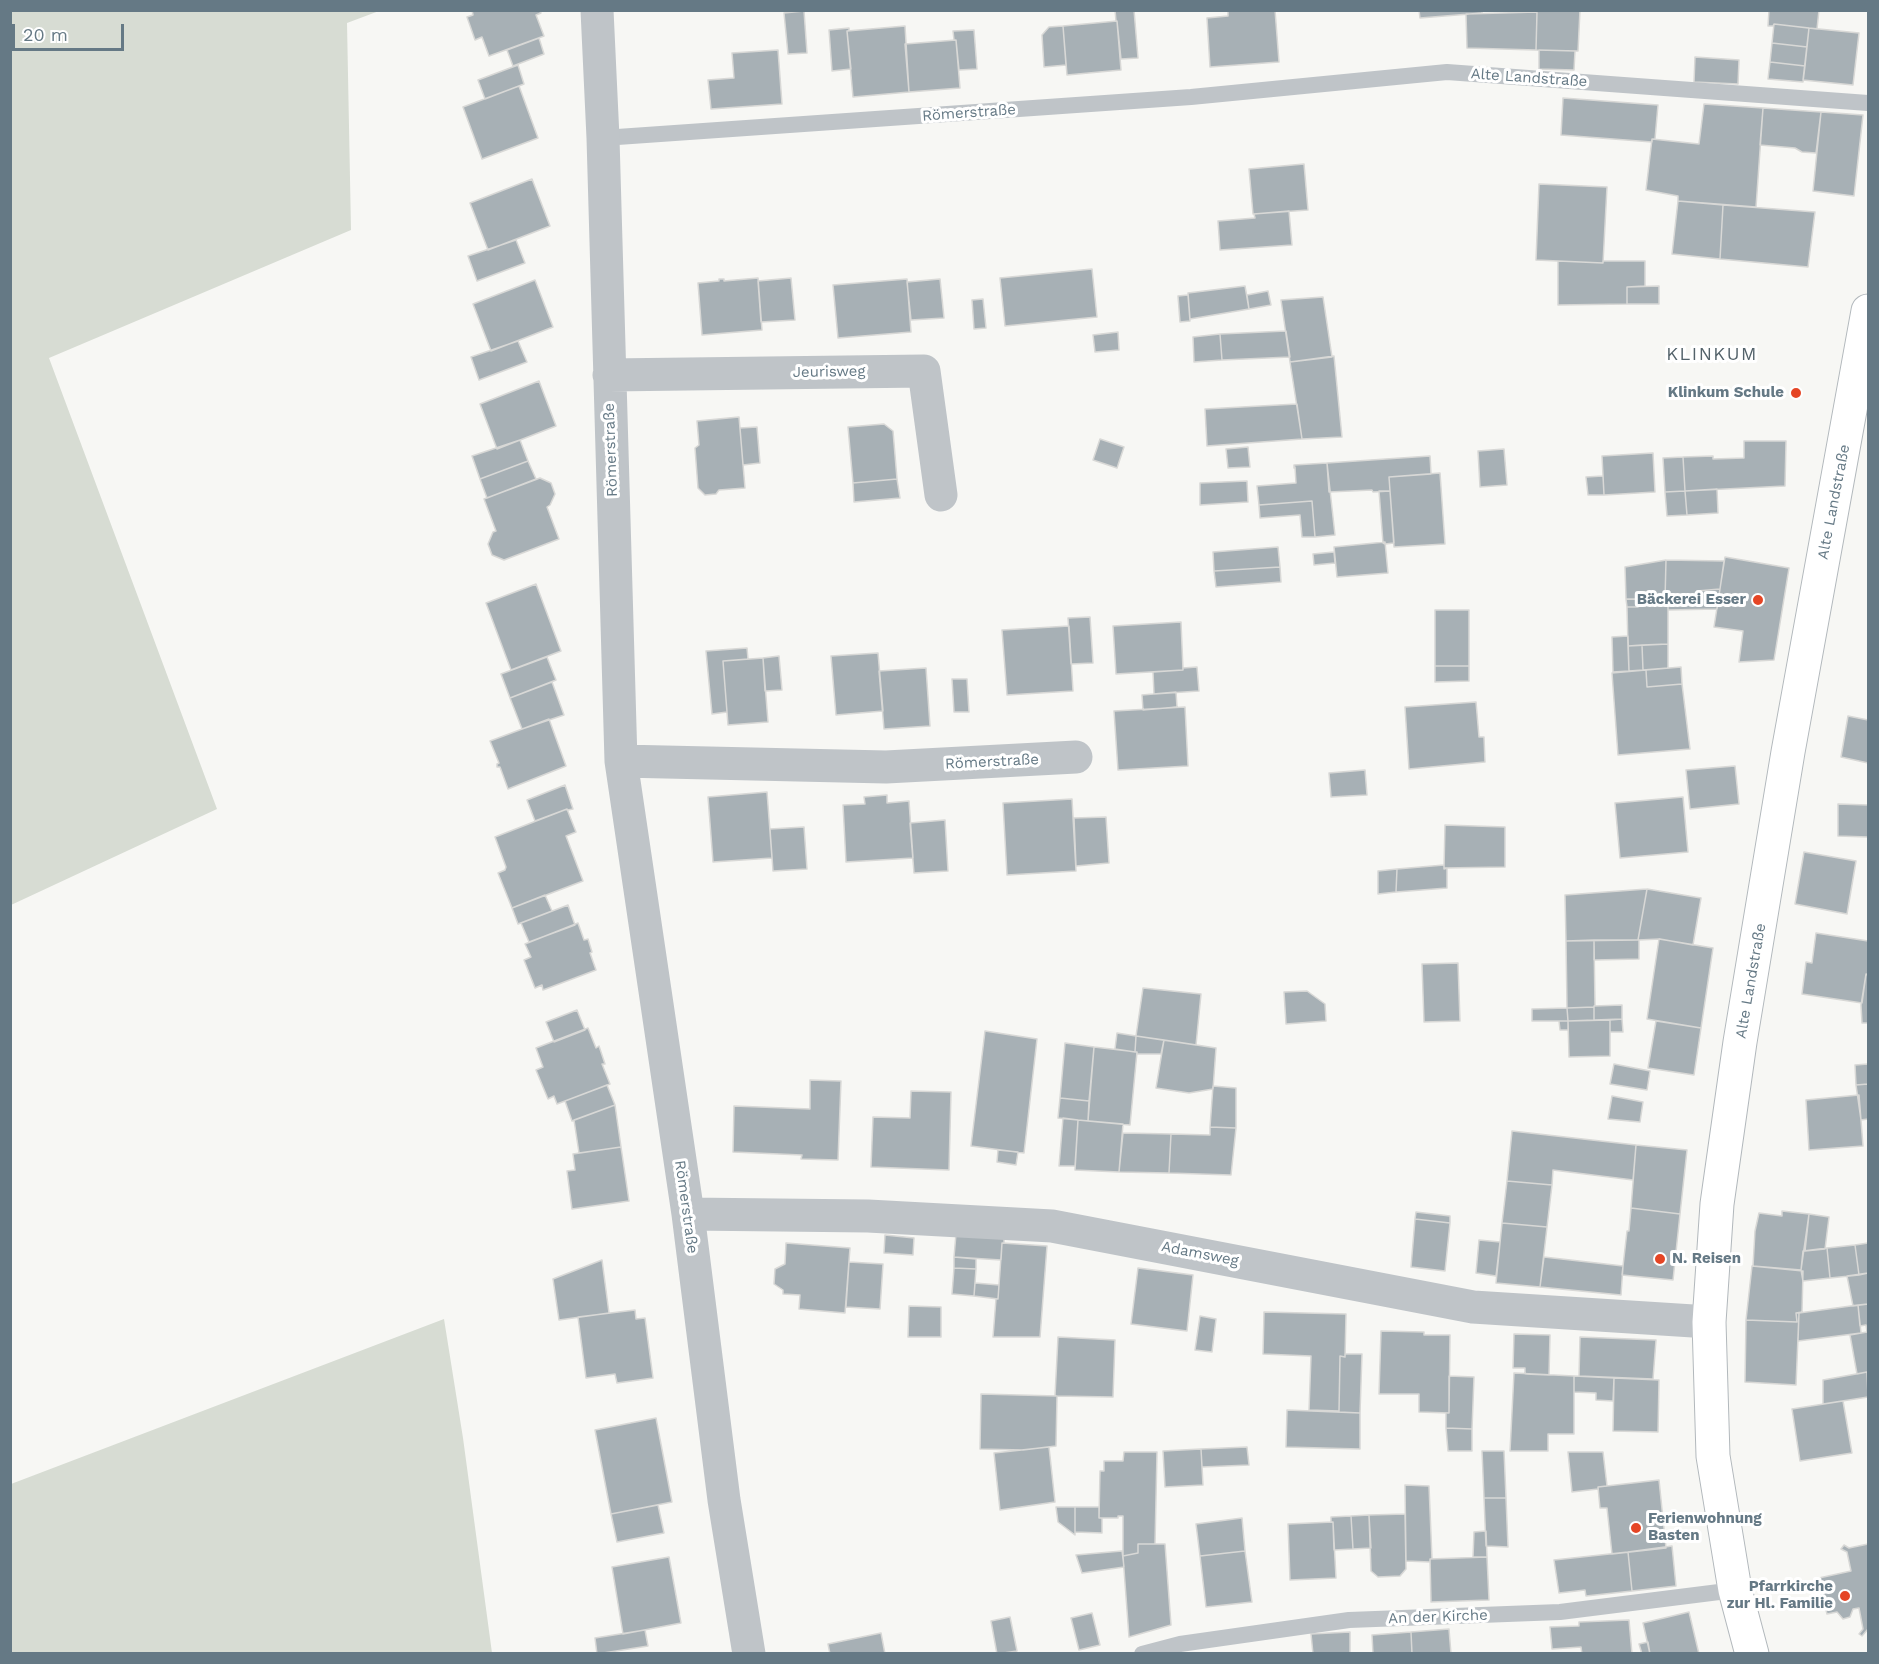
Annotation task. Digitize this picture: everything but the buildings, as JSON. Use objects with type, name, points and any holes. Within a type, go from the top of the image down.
[{"type":"main road","name":"Alte Landstraße","points":[[1752,1653],[1735,1590],[1713,1456],[1709,1322],[1717,1204],[1740,1042],[1788,752],[1869,311]]},
{"type":"street","name":"Römerstraße","points":[[597,10],[603,138],[621,761],[688,1214],[724,1500],[749,1653]]},
{"type":"street","name":"Jeurisweg","points":[[609,375],[924,371],[941,495]]},
{"type":"street","name":"Römerstraße","points":[[621,761],[886,767],[1076,757]]},
{"type":"street","name":"Adamsweg","points":[[688,1214],[867,1216],[1052,1226],[1473,1307],[1709,1322]]},
{"type":"lane","name":"Alte Landstraße","points":[[1191,97],[1447,72],[1869,103]]},
{"type":"lane","name":"Römerstraße","points":[[603,138],[1191,97]]},
{"type":"lane","name":"An der Kirche","points":[[1142,1653],[1180,1644],[1349,1620],[1560,1612],[1735,1590]]},
{"type":"shaded area","points":[[10,11],[379,11],[347,23],[351,230],[49,358],[217,809],[11,905]]},
{"type":"shaded area","points":[[444,1319],[463,1438],[492,1653],[11,1653],[11,1484]]},
{"type":"place","name":"Klinkum Schule","points":[[1796,393]]},
{"type":"place","name":"Bäckerei Esser","points":[[1758,600]]},
{"type":"place","name":"N. Reisen","points":[[1660,1259]]},
{"type":"place","name":"Ferienwohnung Basten","points":[[1636,1528]]},
{"type":"place","name":"Pfarrkirche zur Hl. Familie","points":[[1845,1596]]},
{"type":"district","name":"KLINKUM","points":[[1712,355]]}]
